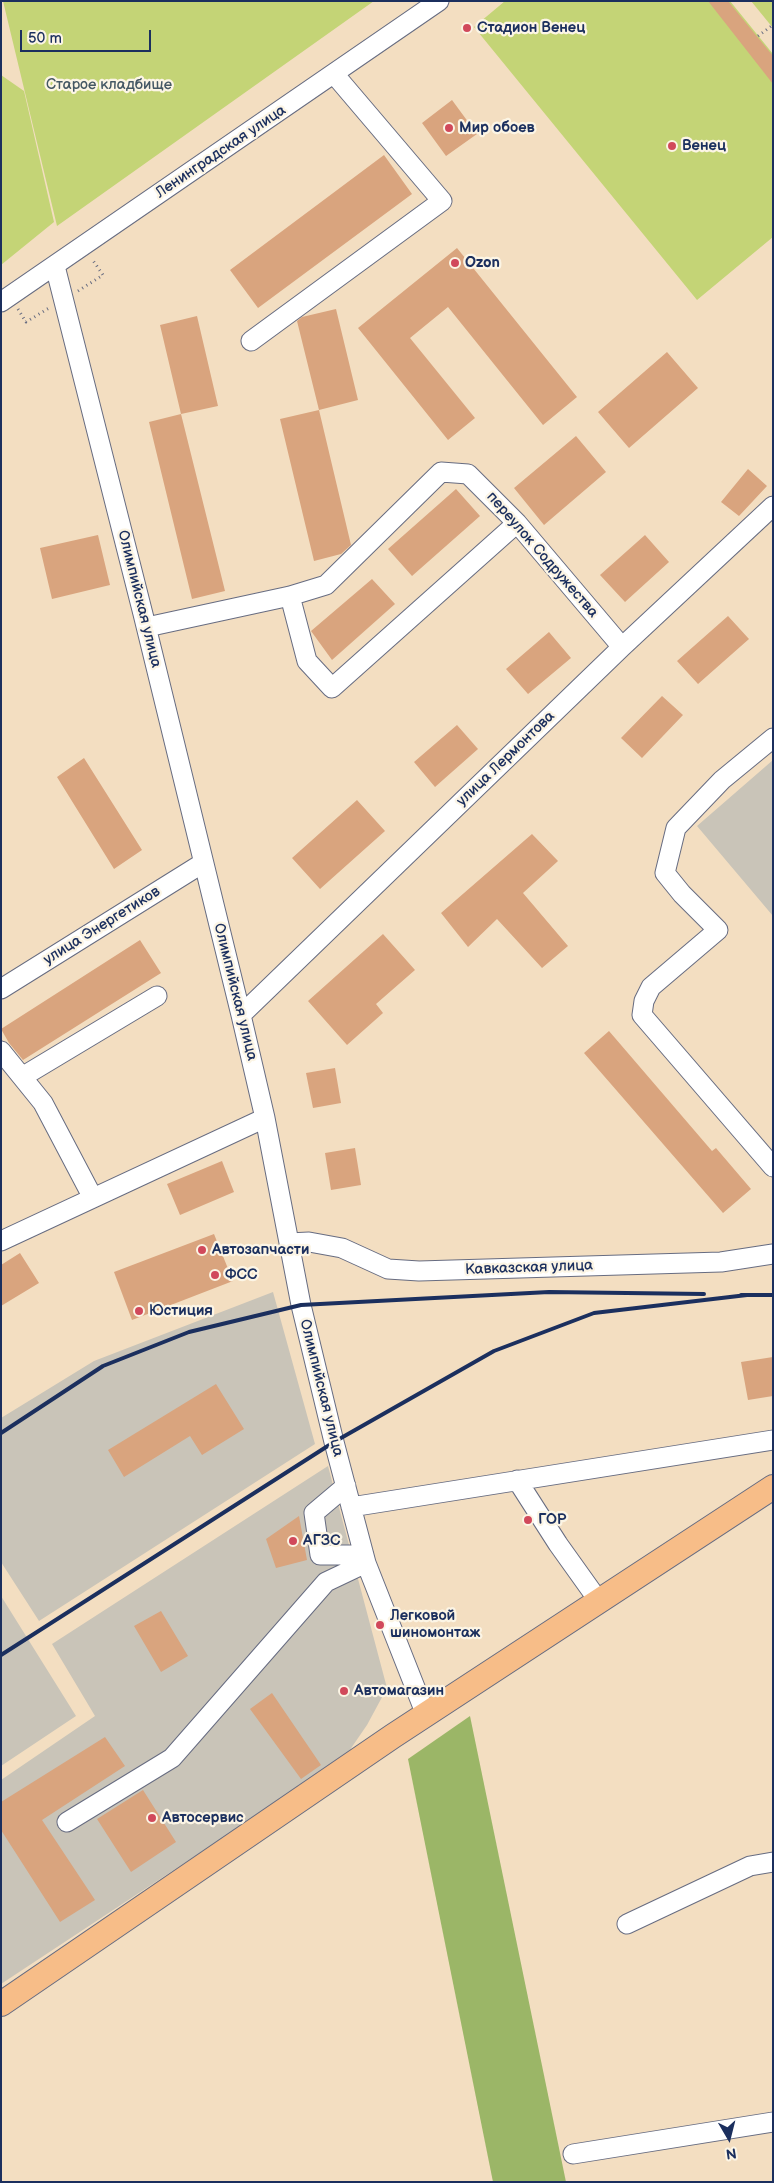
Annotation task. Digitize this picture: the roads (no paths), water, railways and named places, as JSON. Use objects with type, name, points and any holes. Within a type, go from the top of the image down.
[{"type":"main road","points":[[1,2004],[426,1714],[773,1486]]},
{"type":"street","name":"Ленинградская улица","points":[[1,302],[439,1]]},
{"type":"street","points":[[252,341],[442,201],[334,74]]},
{"type":"street","name":"Олимпийская улица","points":[[54,266],[147,628],[241,1015],[265,1118],[301,1305],[351,1507],[365,1559],[426,1714]]},
{"type":"street","name":"переулок Содружества","points":[[147,628],[290,596],[326,585],[441,472],[468,474],[517,523],[622,647]]},
{"type":"street","name":"улица Лермонтова","points":[[241,1015],[622,647],[773,506]]},
{"type":"street","points":[[290,596],[307,661],[332,688],[517,523]]},
{"type":"street","points":[[773,738],[722,780],[676,828],[666,873],[682,894],[718,930],[651,987],[644,1001],[642,1015],[773,1167]]},
{"type":"street","name":"улица Энергетиков","points":[[1,989],[204,863]]},
{"type":"street","points":[[22,1077],[157,996]]},
{"type":"street","points":[[1,1051],[43,1103],[93,1198]]},
{"type":"street","points":[[1,1241],[265,1118]]},
{"type":"street","name":"Кавказская улица","points":[[289,1242],[309,1242],[342,1248],[388,1269],[419,1271],[721,1262],[773,1254]]},
{"type":"street","points":[[351,1507],[773,1440]]},
{"type":"street","points":[[517,1480],[558,1544],[598,1600]]},
{"type":"street","points":[[346,1486],[314,1513],[320,1555],[365,1559]]},
{"type":"street","points":[[67,1822],[172,1758],[326,1582],[365,1559]]},
{"type":"street","points":[[627,1924],[750,1866],[773,1862]]},
{"type":"street","points":[[573,2154],[773,2122]]},
{"type":"railway","points":[[1,1433],[103,1366],[189,1332],[301,1305],[549,1292],[704,1294]]},
{"type":"railway","points":[[741,1295],[773,1295]]},
{"type":"railway","points":[[1,1655],[334,1442],[494,1351],[594,1313],[747,1295]]},
{"type":"place","name":"Стадион Венец","points":[[467,28]]},
{"type":"place","name":"Мир обоев","points":[[449,128]]},
{"type":"place","name":"Венец","points":[[672,146]]},
{"type":"place","name":"Ozon","points":[[455,263]]},
{"type":"place","name":"Автозапчасти","points":[[202,1250]]},
{"type":"place","name":"ФСС","points":[[215,1275]]},
{"type":"place","name":"Юстиция","points":[[139,1311]]},
{"type":"place","name":"ГОР","points":[[528,1520]]},
{"type":"place","name":"АГЗС","points":[[293,1541]]},
{"type":"place","name":"Легковой шиномонтаж","points":[[380,1625]]},
{"type":"place","name":"Автомагазин","points":[[344,1691]]},
{"type":"place","name":"Автосервис","points":[[152,1818]]},
{"type":"park label","name":"Старое кладбище","points":[[109,85]]}]
